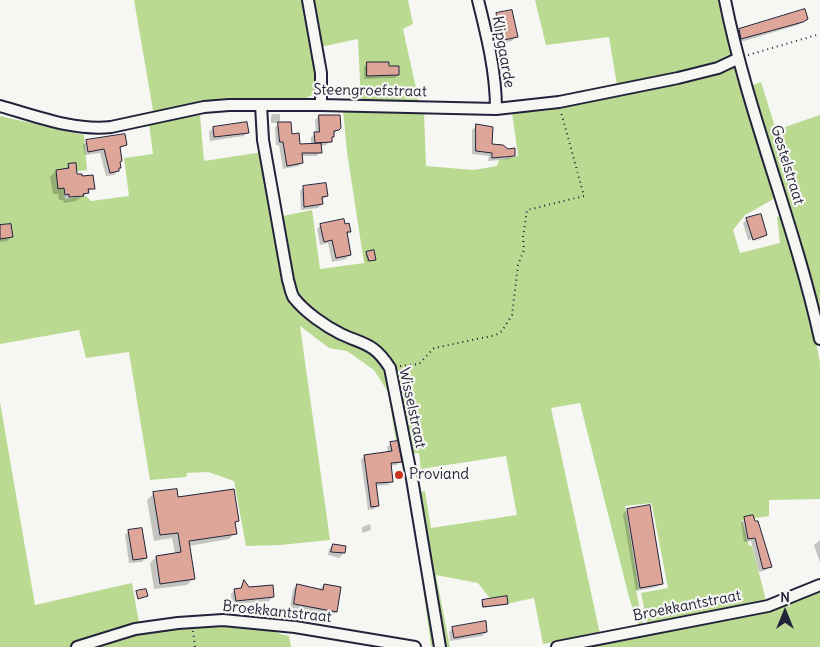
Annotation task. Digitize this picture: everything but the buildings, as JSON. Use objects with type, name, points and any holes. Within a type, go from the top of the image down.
[{"type":"street","points":[[308,0],[321,73],[321,105]]},
{"type":"street","name":"Klipgaarde","points":[[478,0],[491,54],[496,90],[496,109]]},
{"type":"street","name":"Gestelstraat","points":[[725,0],[737,59],[809,288],[820,339]]},
{"type":"street","name":"Steengroefstraat","points":[[0,106],[79,127],[96,128],[111,127],[204,107],[229,105],[496,109],[559,102],[678,78],[718,68],[737,59]]},
{"type":"street","name":"Wisselstraat","points":[[261,105],[263,140],[288,280],[293,297],[314,316],[339,333],[365,343],[381,354],[390,368],[412,479],[440,647]]},
{"type":"street","name":"Broekkantstraat","points":[[558,647],[768,606],[820,586]]},
{"type":"street","name":"Broekkantstraat","points":[[77,647],[134,629],[194,621],[224,620],[295,627],[415,647]]},
{"type":"path","points":[[737,59],[820,34]]},
{"type":"path","points":[[390,368],[419,364],[434,348],[496,335],[502,330],[512,315],[518,265],[524,250],[523,237],[527,210],[584,196],[559,102]]},
{"type":"path","points":[[194,621],[195,647]]},
{"type":"green space","points":[[134,0],[408,0],[413,24],[403,29],[419,102],[361,103],[358,39],[315,48],[317,89],[313,94],[303,99],[272,98],[271,103],[154,116]]},
{"type":"green space","points":[[535,0],[721,0],[732,54],[777,197],[745,215],[733,230],[740,253],[780,243],[777,217],[783,215],[806,291],[820,363],[820,499],[769,500],[769,516],[742,520],[749,546],[752,546],[766,600],[710,614],[648,626],[641,593],[668,588],[651,503],[625,506],[639,589],[636,590],[643,625],[639,625],[630,601],[580,403],[551,408],[600,634],[543,644],[534,598],[496,606],[478,583],[436,575],[450,647],[431,646],[410,493],[425,491],[431,528],[517,515],[506,456],[421,469],[419,453],[405,454],[403,441],[396,441],[388,392],[374,370],[347,351],[329,348],[300,326],[330,540],[246,546],[234,481],[208,472],[187,473],[186,477],[150,480],[129,352],[86,358],[79,330],[0,344],[0,116],[84,135],[87,170],[62,173],[65,199],[86,196],[91,201],[129,196],[124,158],[153,154],[149,124],[200,115],[204,161],[263,152],[273,218],[312,210],[320,269],[364,263],[347,152],[343,110],[424,112],[426,166],[474,170],[497,166],[499,160],[518,156],[512,112],[546,111],[546,106],[618,91],[609,37],[546,45]]},
{"type":"green space","points":[[761,82],[776,130],[820,115],[820,320],[806,261],[750,86]]},
{"type":"green space","points":[[0,402],[35,605],[132,583],[139,623],[97,634],[100,644],[173,628],[211,624],[253,627],[289,636],[291,647],[0,647]]},
{"type":"green space","points":[[820,592],[820,647],[581,647],[766,609]]},
{"type":"place","name":"Proviand","points":[[399,475]]}]
